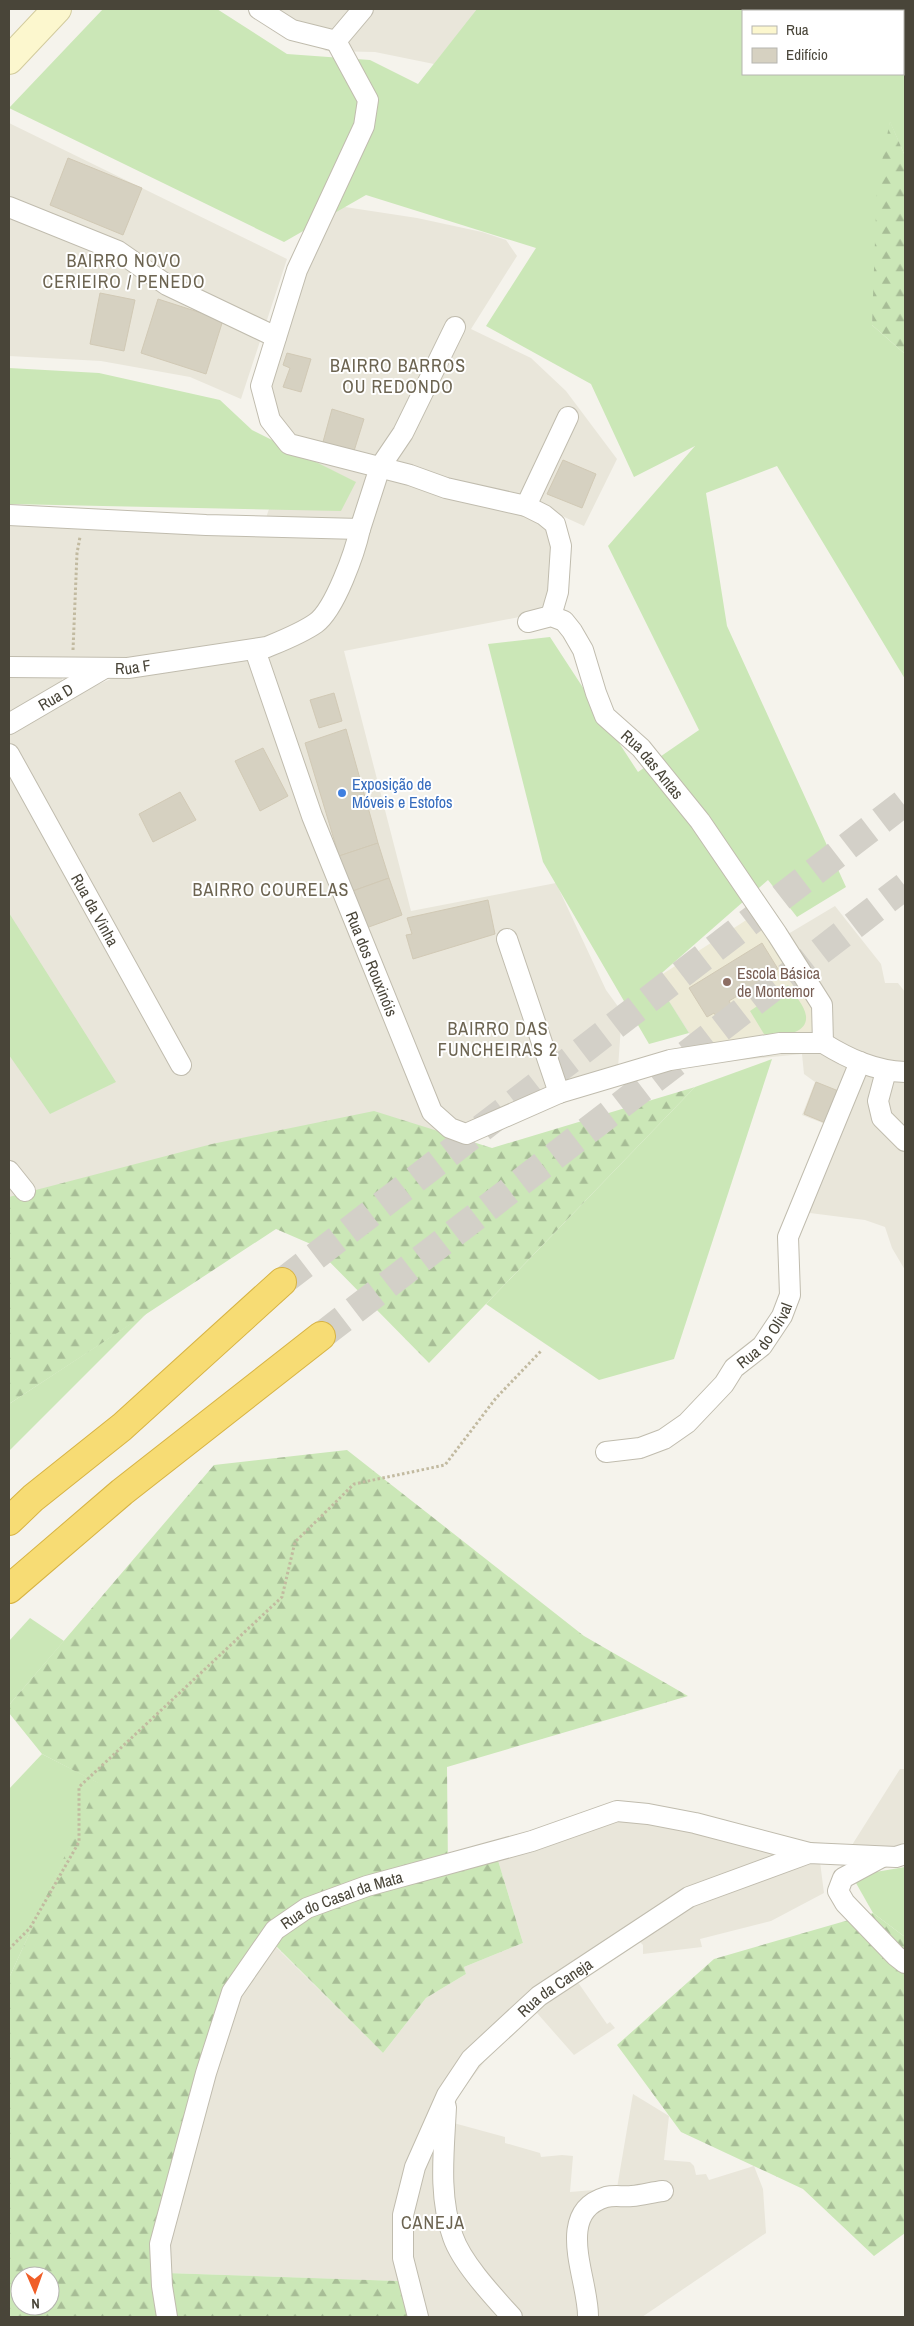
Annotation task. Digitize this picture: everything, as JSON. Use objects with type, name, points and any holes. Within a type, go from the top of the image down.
[{"type":"highway","points":[[9,1521],[33,1498],[122,1427],[144,1405],[282,1282]]},
{"type":"highway","points":[[9,1589],[122,1492],[321,1336]]},
{"type":"highway","points":[[9,1496],[78,1446],[144,1405]]},
{"type":"main road","points":[[9,60],[57,9]]},
{"type":"street","points":[[259,9],[292,30],[336,41],[368,100],[364,126],[297,270],[261,386],[270,420],[290,444],[380,467],[446,488],[526,506],[544,515],[555,524],[561,546],[558,592],[551,616],[528,622]]},
{"type":"street","points":[[336,41],[363,9]]},
{"type":"street","points":[[9,207],[118,251],[167,285],[276,338]]},
{"type":"street","name":"Rua F","points":[[9,667],[128,668],[254,650],[288,638],[317,622],[333,601],[360,529],[380,467],[403,433],[455,327]]},
{"type":"street","points":[[526,506],[568,417]]},
{"type":"street","points":[[9,515],[252,527],[360,529]]},
{"type":"street","name":"Rua das Antas","points":[[551,616],[564,621],[583,650],[596,693],[606,716],[641,748],[700,821],[777,934],[822,1005],[823,1042]]},
{"type":"street","name":"Rua dos Rouxinóis","points":[[254,650],[312,816],[432,1112],[450,1128],[466,1134],[559,1093]]},
{"type":"street","name":"Rua D","points":[[9,724],[103,669]]},
{"type":"street","name":"Rua da Vinha","points":[[9,754],[181,1065]]},
{"type":"street","points":[[507,939],[559,1093],[670,1060],[780,1043],[823,1042],[860,1062],[896,1071],[878,1101],[882,1118],[905,1142]]},
{"type":"street","name":"Rua do Olival","points":[[606,1452],[640,1448],[664,1439],[687,1423],[724,1384],[734,1368],[762,1346],[777,1324],[790,1295],[788,1237],[860,1062]]},
{"type":"street","points":[[9,1171],[25,1191]]},
{"type":"street","name":"Rua do Casal da Mata","points":[[167,2317],[162,2286],[160,2244],[206,2073],[232,1992],[275,1930],[307,1908],[367,1886],[532,1840],[617,1811],[648,1814],[695,1823],[809,1853]]},
{"type":"street","name":"Rua da Caneja","points":[[418,2317],[403,2258],[403,2215],[415,2168],[447,2095],[471,2059],[539,1996],[689,1897],[809,1853],[882,1857],[896,1857],[905,1854]]},
{"type":"street","points":[[882,1857],[844,1878],[838,1891],[844,1903],[905,1963]]},
{"type":"street","points":[[447,2095],[443,2198],[453,2238],[480,2282],[512,2317]]},
{"type":"street","points":[[588,2317],[579,2258],[577,2223],[586,2207],[606,2197],[633,2196],[663,2191]]},
{"type":"path","points":[[72,668],[77,553],[84,519]]},
{"type":"path","points":[[9,1949],[30,1928],[78,1842],[79,1787],[282,1597],[295,1542],[354,1484],[446,1465],[496,1398],[542,1350]]},
{"type":"shaded area","points":[[251,9],[478,9],[434,64],[375,52],[326,51]]},
{"type":"shaded area","points":[[9,123],[287,259],[241,399],[190,377],[101,361],[9,356]]},
{"type":"shaded area","points":[[332,205],[417,218],[482,232],[506,240],[517,256],[471,329],[531,358],[566,391],[617,459],[584,526],[538,505],[556,545],[548,602],[530,615],[344,651],[411,911],[556,883],[606,990],[622,1012],[618,1068],[449,1137],[9,1217],[9,675],[61,676],[69,699],[118,676],[9,661],[9,510],[266,518],[292,439],[274,417],[267,390],[291,312]]},
{"type":"shaded area","points":[[835,906],[881,964],[885,983],[898,983],[905,992],[905,1270],[892,1248],[885,1227],[865,1220],[802,1212],[838,1129],[802,1115],[815,1082],[804,1074],[802,1054],[701,1064],[700,1050],[658,985],[751,917],[773,943]]},
{"type":"shaded area","name":"Escola Básica de Montemor","points":[[755,916],[815,1009],[813,1028],[809,1033],[701,1050],[655,979]]},
{"type":"shaded area","points":[[900,1769],[905,1769],[905,1842],[860,1862],[820,1862],[824,1893],[771,1921],[700,1939],[702,1947],[643,1954],[643,1945],[638,1940],[577,1981],[607,2024],[610,2022],[615,2028],[574,2055],[537,2013],[498,2044],[457,2097],[450,2122],[505,2137],[505,2143],[540,2153],[541,2157],[573,2156],[570,2192],[617,2188],[633,2094],[669,2116],[664,2160],[690,2162],[694,2166],[696,2175],[706,2174],[709,2180],[754,2166],[763,2189],[766,2233],[642,2317],[410,2317],[398,2281],[166,2273],[165,2246],[233,2005],[272,1943],[383,2053],[426,1998],[466,1974],[464,1967],[523,1943],[497,1857],[621,1818],[784,1851],[809,1842],[852,1845]]},
{"type":"green space","points":[[103,9],[217,9],[287,54],[370,60],[418,84],[477,9],[905,9],[905,156],[890,122],[872,325],[905,354],[905,679],[777,466],[706,493],[727,626],[846,887],[797,917],[768,880],[655,979],[689,1033],[649,1044],[543,862],[488,644],[550,637],[638,772],[699,730],[608,546],[695,446],[634,477],[591,384],[486,326],[536,248],[366,195],[284,242],[9,108]]},
{"type":"green space","points":[[890,121],[905,156],[905,354],[872,325],[877,185]]},
{"type":"green space","points":[[9,368],[99,373],[220,400],[252,430],[356,482],[341,511],[9,504]]},
{"type":"green space","points":[[9,913],[116,1082],[50,1114],[9,1055]]},
{"type":"green space","points":[[788,985],[804,1008],[805,1023],[802,1028],[790,1034],[764,1034],[750,1011]]},
{"type":"green space","points":[[772,1059],[674,1359],[599,1380],[486,1304],[695,1087]]},
{"type":"green space","points":[[695,1087],[429,1363],[313,1245],[276,1229],[9,1404],[9,1197],[212,1144],[374,1111],[492,1148]]},
{"type":"green space","points":[[147,1313],[9,1451],[9,1404]]},
{"type":"green space","points":[[347,1450],[584,1636],[688,1696],[447,1767],[448,1871],[497,1857],[523,1943],[464,1967],[466,1974],[426,1998],[383,2053],[273,1943],[233,2005],[170,2223],[166,2273],[398,2281],[410,2317],[9,2317],[9,1978],[98,1783],[42,1754],[9,1713],[9,1705],[214,1465]]},
{"type":"green space","points":[[30,1618],[64,1641],[9,1705],[9,1641]]},
{"type":"green space","points":[[42,1754],[99,1783],[9,1978],[9,1789]]},
{"type":"green space","points":[[905,1867],[905,1937],[873,1913],[852,1876]]},
{"type":"green space","points":[[873,1913],[905,1937],[905,2233],[874,2256],[803,2189],[681,2132],[617,2045],[714,1959]]},
{"type":"building","points":[[68,158],[142,188],[123,235],[50,205]]},
{"type":"building","points":[[100,293],[135,300],[124,351],[90,344]]},
{"type":"building","points":[[158,299],[223,320],[206,374],[141,353]]},
{"type":"building","points":[[287,353],[311,359],[301,392],[283,387],[290,368],[283,365]]},
{"type":"building","points":[[332,409],[364,419],[354,451],[323,442]]},
{"type":"building","points":[[563,460],[596,474],[582,508],[547,494]]},
{"type":"building","points":[[334,693],[342,721],[319,728],[310,700]]},
{"type":"building","name":"Exposição de Móveis e Estofos","points":[[346,729],[378,843],[339,856],[305,743]]},
{"type":"building","points":[[263,748],[288,796],[260,811],[235,761]]},
{"type":"building","points":[[180,792],[196,820],[153,842],[139,814]]},
{"type":"building","points":[[378,843],[389,878],[350,892],[339,856]]},
{"type":"building","points":[[389,878],[402,915],[366,928],[350,892]]},
{"type":"building","points":[[488,900],[495,934],[413,959],[406,935],[412,934],[407,918]]},
{"type":"building","points":[[762,943],[778,969],[767,975],[777,990],[762,999],[754,986],[729,1001],[738,1016],[722,1026],[714,1013],[707,1017],[689,988]]},
{"type":"building","points":[[816,1082],[841,1092],[828,1124],[804,1114]]},
{"type":"tunnel","points":[[282,1282],[905,802]]},
{"type":"tunnel","points":[[321,1336],[905,886]]},
{"type":"place","name":"Exposição de Móveis e Estofos","points":[[342,793]]},
{"type":"place","name":"Escola Básica de Montemor","points":[[727,982]]},
{"type":"district","name":"BAIRRO NOVO CERIEIRO / PENEDO","points":[[124,271]]},
{"type":"district","name":"BAIRRO BARROS OU REDONDO","points":[[398,376]]},
{"type":"district","name":"BAIRRO COURELAS","points":[[271,890]]},
{"type":"district","name":"BAIRRO DAS FUNCHEIRAS 2","points":[[498,1039]]},
{"type":"district","name":"CANEJA","points":[[433,2223]]}]
